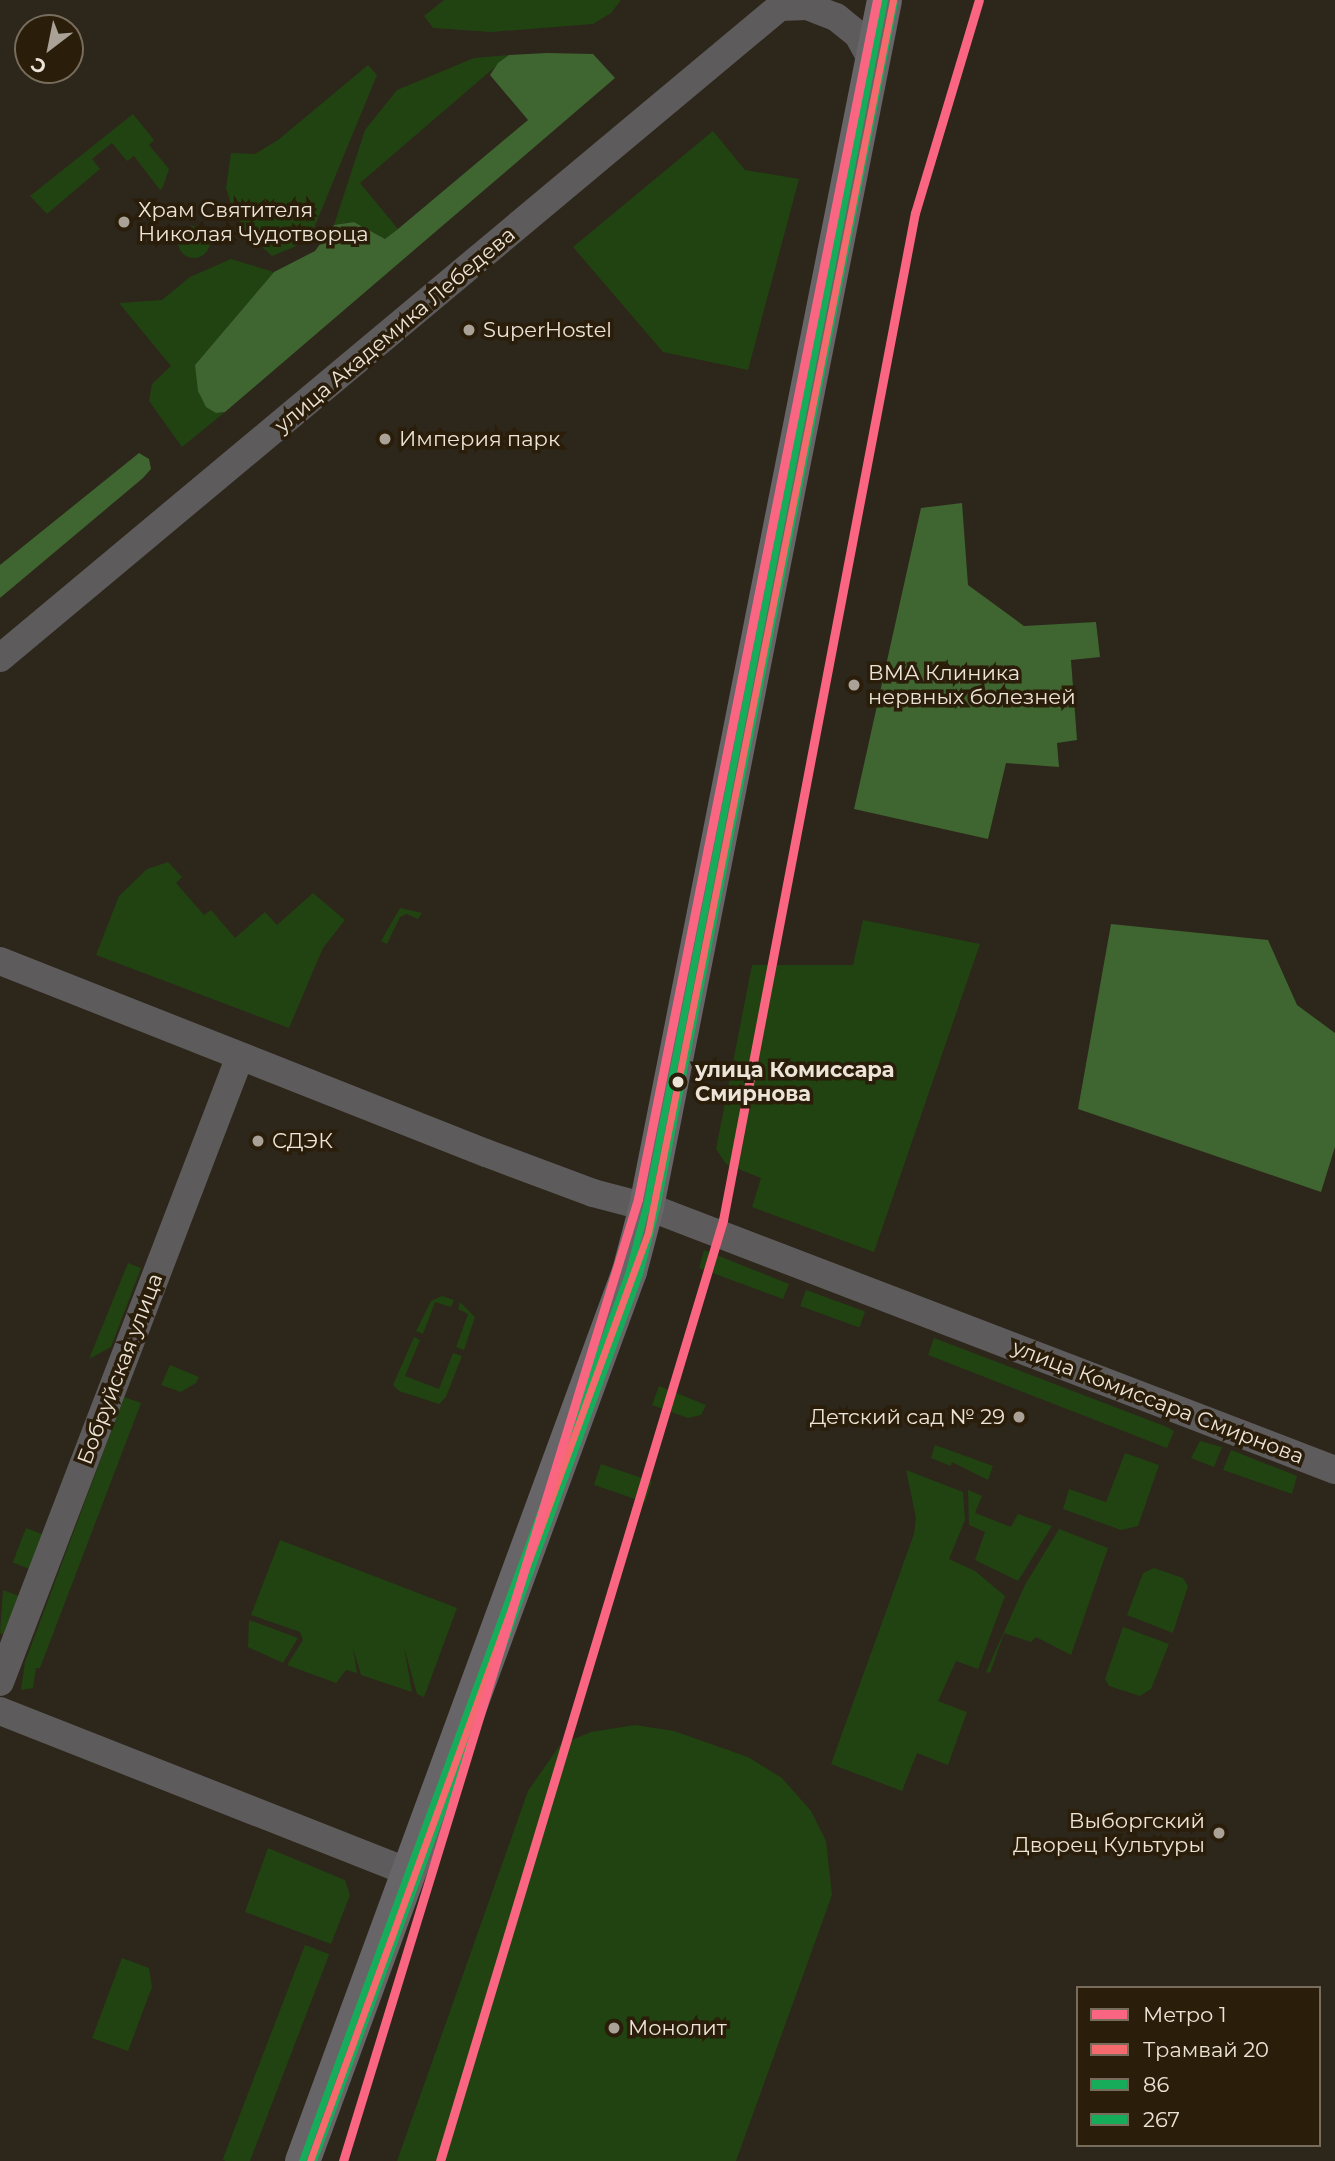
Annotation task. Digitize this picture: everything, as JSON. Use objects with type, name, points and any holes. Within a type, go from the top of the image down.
[{"type":"main road","points":[[302,2161],[629,1271],[646,1206],[884,0]]},
{"type":"street","points":[[784,3],[807,6],[836,16],[858,35],[872,60]]},
{"type":"street","name":"улица Академика Лебедева","points":[[0,658],[784,3]]},
{"type":"street","name":"улица Комиссара Смирнова","points":[[0,961],[593,1193],[646,1206],[1335,1470]]},
{"type":"street","name":"Бобруйская улица","points":[[0,1682],[240,1056]]},
{"type":"street","points":[[0,1711],[407,1871]]},
{"type":"green space","points":[[444,0],[621,0],[611,13],[593,24],[491,32],[433,28],[424,16]]},
{"type":"green space","points":[[593,54],[615,78],[225,412],[216,413],[206,407],[198,391],[195,365],[274,272],[315,251],[334,225],[354,222],[385,239],[398,229],[528,120],[490,75],[498,63],[509,55]]},
{"type":"green space","points":[[509,55],[360,183],[398,229],[385,239],[354,222],[334,225],[365,130],[397,90],[474,58]]},
{"type":"green space","points":[[368,65],[377,75],[314,228],[294,247],[272,256],[246,232],[231,204],[226,188],[231,153],[255,154],[278,140]]},
{"type":"green space","points":[[133,114],[154,140],[149,145],[169,169],[163,187],[160,190],[134,156],[127,161],[112,143],[92,159],[100,169],[47,214],[30,196]]},
{"type":"green space","points":[[713,131],[745,170],[799,179],[748,370],[663,352],[573,247]]},
{"type":"green space","points":[[194,226],[205,231],[210,242],[205,253],[194,258],[183,253],[178,242],[183,231]]},
{"type":"green space","points":[[231,259],[274,272],[195,365],[216,413],[225,412],[182,447],[149,401],[152,384],[171,366],[119,303],[162,300],[190,277]]},
{"type":"green space","points":[[139,453],[149,459],[151,469],[143,478],[0,598],[0,565]]},
{"type":"green space","points":[[962,503],[968,585],[1024,626],[1096,622],[1100,657],[1071,660],[1077,740],[1057,743],[1059,767],[1006,763],[988,839],[854,809],[921,508]]},
{"type":"green space","points":[[168,862],[182,877],[176,883],[204,915],[211,910],[235,938],[265,912],[277,925],[313,893],[345,920],[323,948],[289,1028],[96,955],[119,896],[147,869]]},
{"type":"green space","points":[[400,908],[422,913],[418,919],[407,914],[400,917],[387,944],[381,941]]},
{"type":"green space","points":[[863,920],[980,944],[874,1252],[752,1207],[761,1178],[726,1164],[716,1149],[752,965],[853,965]]},
{"type":"green space","points":[[1111,924],[1268,940],[1297,1005],[1335,1033],[1335,1147],[1321,1192],[1078,1109]]},
{"type":"green space","points":[[704,1250],[789,1284],[783,1299],[699,1268]]},
{"type":"green space","points":[[128,1263],[141,1268],[111,1347],[89,1359]]},
{"type":"green space","points":[[806,1290],[865,1312],[859,1328],[800,1306]]},
{"type":"green space","points":[[442,1296],[454,1300],[451,1307],[435,1302],[423,1334],[416,1331],[431,1301]]},
{"type":"green space","points":[[460,1302],[475,1317],[464,1350],[456,1347],[468,1314],[458,1309]]},
{"type":"green space","points":[[414,1337],[420,1340],[405,1376],[439,1389],[453,1353],[462,1356],[446,1397],[439,1404],[399,1391],[393,1385]]},
{"type":"green space","points":[[934,1338],[1167,1427],[1174,1431],[1167,1448],[928,1355]]},
{"type":"green space","points":[[170,1365],[199,1377],[196,1383],[181,1392],[161,1385]]},
{"type":"green space","points":[[659,1386],[706,1405],[701,1415],[688,1418],[652,1405]]},
{"type":"green space","points":[[124,1397],[141,1403],[40,1668],[36,1668],[33,1688],[21,1690],[25,1662]]},
{"type":"green space","points":[[1200,1441],[1222,1447],[1214,1467],[1191,1458]]},
{"type":"green space","points":[[935,1445],[993,1466],[988,1480],[952,1462],[951,1466],[931,1458]]},
{"type":"green space","points":[[1231,1450],[1297,1476],[1292,1494],[1223,1470]]},
{"type":"green space","points":[[1125,1453],[1159,1465],[1138,1526],[1121,1530],[1063,1509],[1069,1489],[1106,1502]]},
{"type":"green space","points":[[601,1464],[652,1482],[645,1502],[594,1485]]},
{"type":"green space","points":[[906,1470],[963,1492],[965,1520],[949,1559],[975,1571],[1005,1596],[978,1669],[956,1661],[938,1701],[967,1712],[948,1765],[917,1753],[902,1791],[831,1764],[914,1534],[916,1518]]},
{"type":"green space","points":[[968,1490],[982,1496],[975,1513],[1011,1527],[1018,1514],[1052,1526],[1018,1581],[975,1560],[985,1532],[969,1525]]},
{"type":"green space","points":[[26,1528],[42,1534],[29,1569],[13,1563]]},
{"type":"green space","points":[[1059,1529],[1108,1548],[1071,1655],[1036,1637],[1031,1642],[1004,1633],[990,1673],[986,1672],[1025,1585]]},
{"type":"green space","points":[[280,1540],[457,1608],[424,1697],[417,1694],[404,1647],[412,1692],[361,1675],[353,1648],[357,1673],[346,1670],[336,1683],[287,1665],[303,1640],[300,1632],[251,1615]]},
{"type":"green space","points":[[1154,1568],[1183,1578],[1188,1586],[1173,1633],[1127,1615],[1143,1573]]},
{"type":"green space","points":[[3,1590],[19,1596],[4,1635],[0,1633]]},
{"type":"green space","points":[[249,1620],[298,1638],[283,1663],[248,1647]]},
{"type":"green space","points":[[1123,1627],[1169,1644],[1151,1689],[1140,1696],[1109,1686],[1105,1679]]},
{"type":"green space","name":"Монолит","points":[[635,1725],[674,1731],[748,1757],[782,1778],[811,1811],[826,1841],[832,1895],[736,2161],[397,2161],[528,1791],[560,1745],[591,1732]]},
{"type":"green space","points":[[268,1848],[345,1880],[350,1895],[331,1944],[245,1912]]},
{"type":"green space","points":[[305,1945],[329,1954],[250,2161],[223,2160]]},
{"type":"green space","points":[[122,1958],[149,1968],[152,1987],[128,2051],[92,2038]]},
{"type":"metro line","name":"1","points":[[343,2161],[638,1199],[877,0]]},
{"type":"metro line","name":"1","points":[[440,2161],[723,1220],[915,213],[979,0]]},
{"type":"tram line","name":"20","points":[[310,2161],[648,1233],[893,0]]},
{"type":"transit line","name":"86","points":[[302,2161],[629,1271],[646,1206],[884,0]]},
{"type":"transit line","name":"267","points":[[313,2161],[639,1274],[656,1208],[894,2]]},
{"type":"place","name":"Храм Святителя Николая Чудотворца","points":[[124,222]]},
{"type":"place","name":"SuperHostel","points":[[469,330]]},
{"type":"place","name":"Империя парк","points":[[385,439]]},
{"type":"place","name":"ВМА Клиника нервных болезней","points":[[854,685]]},
{"type":"place","name":"улица Комиссара Смирнова","points":[[678,1082]]},
{"type":"place","name":"СДЭК","points":[[258,1141]]},
{"type":"place","name":"Детский сад № 29","points":[[1019,1417]]},
{"type":"place","name":"Выборгский Дворец Культуры","points":[[1219,1833]]},
{"type":"place","name":"Монолит","points":[[614,2028]]}]
